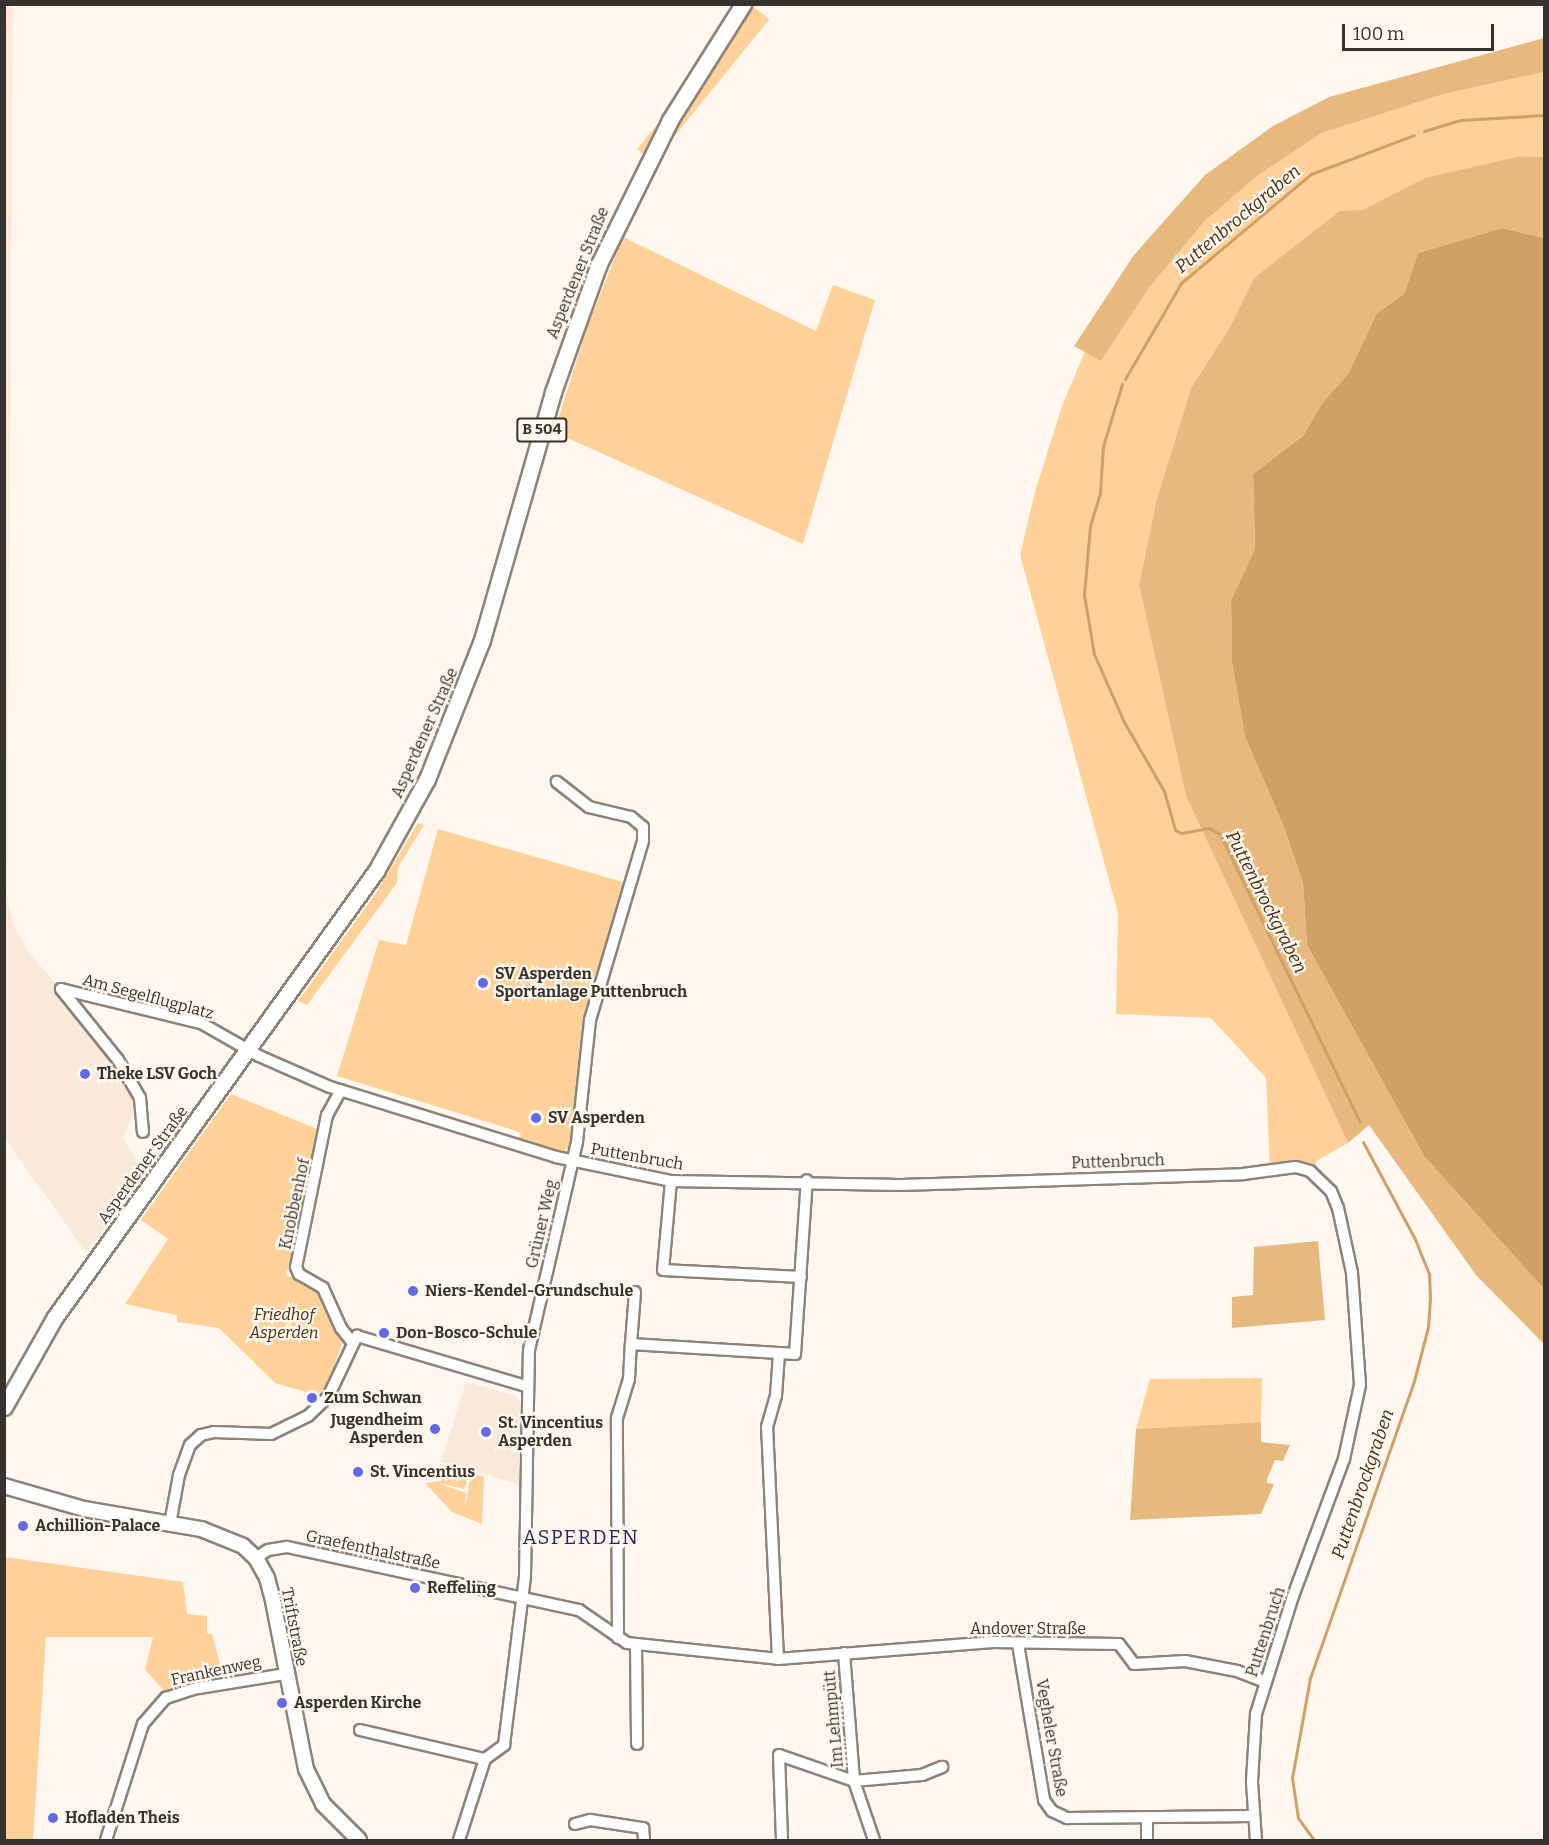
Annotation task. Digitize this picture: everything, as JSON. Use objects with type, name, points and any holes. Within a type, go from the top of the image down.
[{"type":"main road","name":"Asperdener Straße","points":[[4,1407],[55,1317],[376,871],[427,779],[482,640],[553,392],[598,266],[670,120],[743,4]]},
{"type":"street","name":"Grüner Weg","points":[[459,1840],[485,1759],[504,1745],[528,1530],[526,1386],[538,1305],[572,1161],[590,1020],[643,841],[643,827],[631,817],[589,807],[557,782]]},
{"type":"street","name":"Am Segelflugplatz","points":[[144,1132],[140,1098],[118,1060],[61,989],[201,1023],[249,1050]]},
{"type":"street","name":"Puttenbruch","points":[[249,1050],[341,1090],[572,1161],[671,1181],[807,1180],[837,1185],[901,1185],[1243,1174],[1296,1167],[1310,1171],[1323,1181],[1338,1208],[1352,1273],[1360,1384],[1344,1459],[1265,1682],[1252,1746],[1252,1816],[1256,1840]]},
{"type":"street","name":"Knobbenhof","points":[[341,1090],[327,1115],[296,1267],[299,1274],[323,1288],[341,1328],[352,1342]]},
{"type":"street","points":[[631,1344],[795,1354],[807,1180]]},
{"type":"street","points":[[671,1181],[663,1270],[801,1277]]},
{"type":"street","points":[[618,1638],[617,1418],[628,1379],[634,1292]]},
{"type":"street","points":[[170,1524],[179,1475],[190,1445],[201,1435],[214,1432],[271,1434],[308,1416],[328,1397],[352,1342],[357,1336],[367,1337],[526,1386]]},
{"type":"street","points":[[778,1659],[767,1427],[776,1396],[779,1353]]},
{"type":"street","points":[[4,1486],[74,1506],[225,1536],[256,1558]]},
{"type":"street","name":"Graefenthalstraße","points":[[256,1558],[268,1550],[287,1547],[521,1598]]},
{"type":"street","name":"Triftstraße","points":[[256,1558],[267,1578],[300,1749],[313,1784],[334,1818],[359,1840]]},
{"type":"street","name":"Andover Straße","points":[[521,1598],[579,1610],[618,1638],[636,1644],[778,1659],[844,1653],[1018,1644],[1119,1644],[1134,1664],[1195,1663],[1265,1682]]},
{"type":"street","points":[[636,1644],[637,1744]]},
{"type":"street","name":"Vegheler Straße","points":[[1018,1644],[1047,1805],[1067,1818],[1252,1816]]},
{"type":"street","name":"Im Lehmpütt","points":[[844,1653],[854,1781],[874,1840]]},
{"type":"street","name":"Frankenweg","points":[[106,1840],[143,1724],[166,1698],[193,1689],[286,1674]]},
{"type":"street","points":[[360,1730],[485,1759]]},
{"type":"street","name":"Im Lehmpütt","points":[[782,1840],[779,1755],[854,1781],[922,1775],[942,1767]]},
{"type":"street","points":[[1147,1817],[1147,1840]]},
{"type":"street","points":[[575,1824],[590,1820],[644,1828],[644,1840]]},
{"type":"shaded area","points":[[4,5],[13,5],[7,899],[14,926],[28,952],[61,989],[140,1098],[123,1137],[144,1175],[86,1252],[5,1139]]},
{"type":"shaded area","points":[[1544,38],[1544,72],[1444,94],[1322,133],[1257,176],[1205,221],[1149,288],[1101,361],[1074,346],[1134,255],[1205,175],[1273,126],[1329,97]]},
{"type":"shaded area","points":[[1521,156],[1544,157],[1544,238],[1502,228],[1418,253],[1404,294],[1377,313],[1348,374],[1323,402],[1303,436],[1253,474],[1255,550],[1231,601],[1232,662],[1245,737],[1284,827],[1303,883],[1307,945],[1424,1156],[1544,1289],[1544,1344],[1476,1275],[1369,1125],[1348,1143],[1186,796],[1139,585],[1156,502],[1191,388],[1230,327],[1254,278],[1340,211],[1363,210],[1425,178]]},
{"type":"shaded area","points":[[1502,228],[1544,238],[1544,1289],[1424,1156],[1307,945],[1303,883],[1284,827],[1245,737],[1232,662],[1231,601],[1255,549],[1253,474],[1303,436],[1323,402],[1348,374],[1377,313],[1404,294],[1418,253]]},
{"type":"shaded area","points":[[1318,1241],[1325,1320],[1232,1328],[1232,1297],[1253,1295],[1254,1247]]},
{"type":"shaded area","name":"St. Vincentius Asperden","points":[[466,1382],[516,1396],[520,1402],[521,1485],[441,1462]]},
{"type":"shaded area","points":[[1261,1422],[1261,1442],[1290,1445],[1283,1461],[1275,1460],[1267,1479],[1267,1483],[1274,1484],[1261,1514],[1130,1520],[1136,1429]]},
{"type":"green space","points":[[753,6],[769,19],[654,162],[637,149]]},
{"type":"green space","points":[[1544,72],[1544,157],[1521,156],[1254,278],[1230,327],[1191,388],[1156,502],[1139,585],[1186,796],[1348,1143],[1318,1160],[1310,1171],[1270,1171],[1266,1078],[1211,1018],[1116,1014],[1118,913],[1020,555],[1035,492],[1062,406],[1085,351],[1101,361],[1149,288],[1205,221],[1257,176],[1322,133],[1444,94]]},
{"type":"green space","points":[[623,237],[816,331],[833,285],[875,300],[803,544],[554,432],[588,325]]},
{"type":"green space","points":[[418,823],[424,825],[398,867],[397,883],[307,1005],[298,1001],[374,896]]},
{"type":"green space","name":"SV Asperden Sportanlage Puttenbruch","points":[[438,829],[630,884],[590,1020],[577,1142],[556,1157],[517,1144],[521,1133],[337,1076],[379,940],[406,945]]},
{"type":"green space","name":"Friedhof Asperden","points":[[231,1094],[322,1131],[292,1267],[286,1272],[288,1277],[296,1276],[320,1290],[343,1340],[327,1387],[316,1395],[275,1383],[219,1328],[177,1322],[177,1315],[125,1304],[168,1239],[141,1220]]},
{"type":"green space","points":[[1262,1378],[1261,1422],[1136,1429],[1150,1379]]},
{"type":"green space","points":[[445,1468],[469,1475],[464,1489],[438,1483],[466,1493],[465,1509],[471,1473],[484,1477],[482,1524],[452,1512],[425,1483],[440,1481]]},
{"type":"green space","points":[[5,1557],[183,1582],[187,1614],[207,1616],[207,1633],[212,1634],[225,1683],[170,1697],[145,1670],[153,1637],[46,1637],[33,1840],[5,1840]]},
{"type":"waterway","name":"Puttenbrockgraben","points":[[1424,131],[1461,120],[1544,115]]},
{"type":"waterway","name":"Puttenbrockgraben","points":[[1125,379],[1181,283],[1311,174],[1414,135]]},
{"type":"waterway","name":"Puttenbrockgraben","points":[[1122,384],[1103,446],[1100,493],[1090,526],[1084,595],[1094,654],[1124,722],[1164,791],[1175,830],[1181,833],[1209,828],[1220,834],[1360,1122]]},
{"type":"waterway","name":"Puttenbrockgraben","points":[[1314,1840],[1298,1818],[1292,1778],[1310,1678],[1414,1381],[1428,1327],[1430,1299],[1429,1274],[1415,1239],[1363,1142]]},
{"type":"place","name":"SV Asperden Sportanlage Puttenbruch","points":[[483,983]]},
{"type":"place","name":"Theke LSV Goch","points":[[85,1074]]},
{"type":"place","name":"SV Asperden","points":[[536,1118]]},
{"type":"place","name":"Niers-Kendel-Grundschule","points":[[413,1291]]},
{"type":"place","name":"Don-Bosco-Schule","points":[[384,1333]]},
{"type":"place","name":"Zum Schwan","points":[[312,1398]]},
{"type":"place","name":"Jugendheim Asperden","points":[[435,1429]]},
{"type":"place","name":"St. Vincentius Asperden","points":[[486,1432]]},
{"type":"place","name":"St. Vincentius","points":[[358,1472]]},
{"type":"place","name":"Achillion-Palace","points":[[23,1526]]},
{"type":"place","name":"Reffeling","points":[[415,1588]]},
{"type":"place","name":"Asperden Kirche","points":[[282,1703]]},
{"type":"place","name":"Hofladen Theis","points":[[53,1818]]},
{"type":"district","name":"ASPERDEN","points":[[581,1537]]}]
